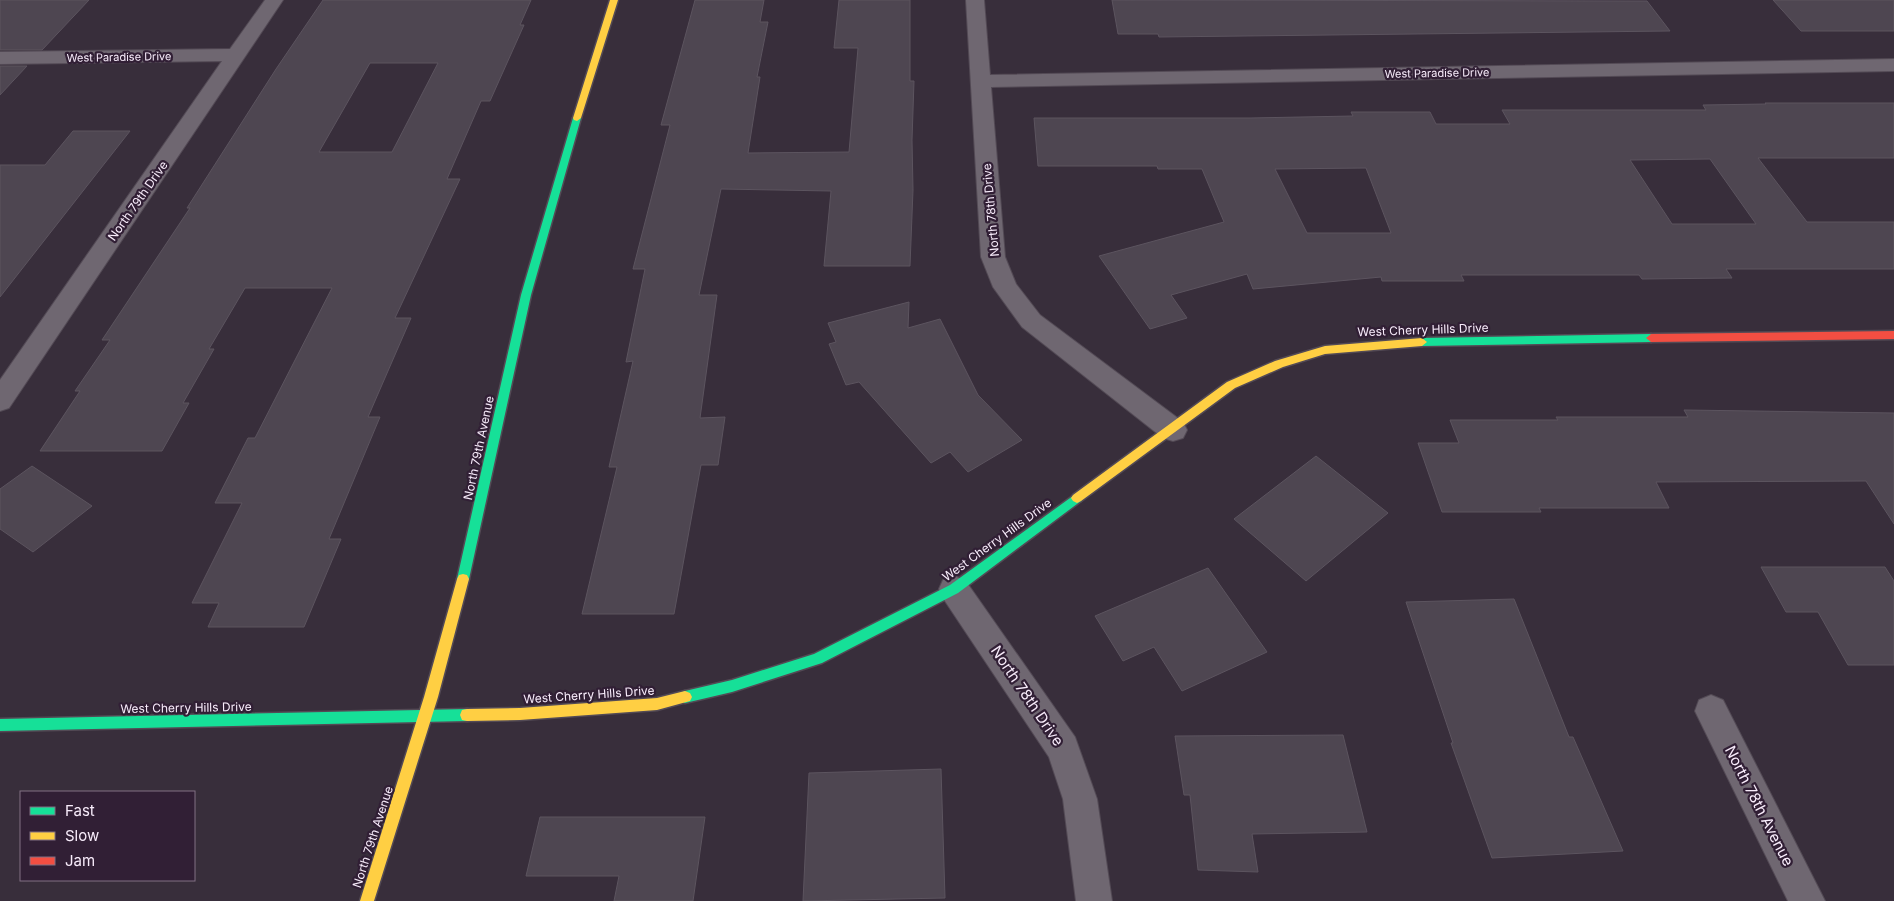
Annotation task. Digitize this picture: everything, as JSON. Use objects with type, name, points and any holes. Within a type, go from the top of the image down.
[{"type":"street","name":"North 79th Drive","points":[[0,401],[274,0]]},
{"type":"street","name":"North 79th Avenue","points":[[366,901],[426,717],[465,573],[495,442],[521,314],[536,254],[614,0]]},
{"type":"street","name":"North 78th Drive","points":[[975,0],[993,257],[1005,286],[1031,322],[1173,430]]},
{"type":"street","name":"West Paradise Drive","points":[[0,58],[238,55]]},
{"type":"street","name":"West Paradise Drive","points":[[980,81],[1894,65]]},
{"type":"street","name":"West Cherry Hills Drive","points":[[0,726],[520,714],[657,704],[732,686],[817,659],[954,589],[1173,430],[1231,385],[1279,364],[1325,350],[1402,342],[1894,335]]},
{"type":"street","name":"North 78th Drive","points":[[954,589],[1064,749],[1080,799],[1094,901]]},
{"type":"street","name":"North 78th Avenue","points":[[1711,710],[1807,901]]},
{"type":"building","points":[[0,0],[89,0],[42,50],[0,50]]},
{"type":"building","points":[[323,0],[531,0],[520,25],[524,25],[490,101],[481,101],[447,179],[460,179],[395,318],[411,318],[368,417],[380,417],[329,539],[341,539],[304,627],[208,627],[219,603],[192,603],[242,503],[215,503],[248,438],[255,438],[332,288],[245,288],[209,349],[214,349],[183,403],[189,403],[162,451],[40,451],[80,391],[75,391],[110,340],[102,340],[190,208],[187,208],[276,69]],"holes":[[[370,63],[438,63],[392,152],[319,152]]]},
{"type":"building","points":[[695,0],[764,0],[760,22],[768,22],[757,77],[760,77],[748,153],[849,152],[858,48],[834,48],[839,0],[910,0],[910,81],[914,81],[910,266],[824,266],[831,191],[721,189],[699,295],[717,295],[700,418],[725,417],[718,465],[701,465],[674,614],[582,614],[617,467],[609,467],[633,361],[626,362],[645,269],[633,269],[670,125],[661,125]]},
{"type":"building","points":[[1112,0],[1647,1],[1670,31],[1159,37],[1158,34],[1118,34]]},
{"type":"building","points":[[1773,0],[1894,0],[1894,31],[1801,31]]},
{"type":"building","points":[[0,66],[27,66],[0,95]]},
{"type":"building","points":[[1894,103],[1894,158],[1758,158],[1807,222],[1894,222],[1894,269],[1726,269],[1732,278],[1642,279],[1639,275],[1461,275],[1464,281],[1382,281],[1381,277],[1253,289],[1247,274],[1171,295],[1187,318],[1150,329],[1099,256],[1224,222],[1202,169],[1158,169],[1157,166],[1038,166],[1034,118],[1250,118],[1353,116],[1351,112],[1430,112],[1436,124],[1510,124],[1502,110],[1706,110],[1703,105]],"holes":[[[1710,159],[1756,224],[1672,224],[1630,160]],[[1366,168],[1391,233],[1307,233],[1275,169]]]},
{"type":"building","points":[[73,131],[130,131],[0,297],[0,165],[45,165]]},
{"type":"building","points":[[909,302],[908,328],[940,319],[978,395],[1022,440],[968,472],[950,452],[931,463],[859,382],[846,385],[829,344],[836,342],[828,323]]},
{"type":"building","points":[[1684,410],[1894,413],[1894,524],[1866,481],[1656,482],[1669,508],[1539,508],[1541,512],[1442,512],[1418,443],[1459,443],[1450,420],[1558,420],[1556,417],[1688,417]]},
{"type":"building","points":[[1316,456],[1388,513],[1306,581],[1234,519]]},
{"type":"building","points":[[32,466],[92,506],[33,552],[0,529],[0,489]]},
{"type":"building","points":[[1761,567],[1885,567],[1894,581],[1894,665],[1848,665],[1818,612],[1786,612]]},
{"type":"building","points":[[1208,568],[1267,652],[1182,691],[1154,647],[1123,661],[1095,616]]},
{"type":"building","points":[[1514,599],[1569,737],[1573,737],[1623,851],[1492,858],[1451,743],[1453,743],[1406,602]]},
{"type":"building","points":[[1343,735],[1367,832],[1252,834],[1258,872],[1198,870],[1190,795],[1184,795],[1175,736]]},
{"type":"building","points":[[941,769],[945,898],[803,901],[809,773]]},
{"type":"building","points":[[540,817],[705,817],[693,901],[614,901],[619,876],[526,876]]},
{"type":"traffic: fast","points":[[463,579],[526,295],[577,118]]},
{"type":"traffic: fast","points":[[1422,342],[1651,338]]},
{"type":"traffic: fast","points":[[685,697],[732,686],[817,659],[954,589],[1077,498]]},
{"type":"traffic: fast","points":[[0,725],[467,715]]},
{"type":"traffic: slow","points":[[577,118],[614,0]]},
{"type":"traffic: slow","points":[[1077,498],[1231,385],[1279,364],[1325,350],[1422,342]]},
{"type":"traffic: slow","points":[[367,901],[431,697],[463,579]]},
{"type":"traffic: slow","points":[[467,715],[520,714],[657,704],[685,697]]},
{"type":"traffic: jam","points":[[1651,338],[1894,335]]}]
